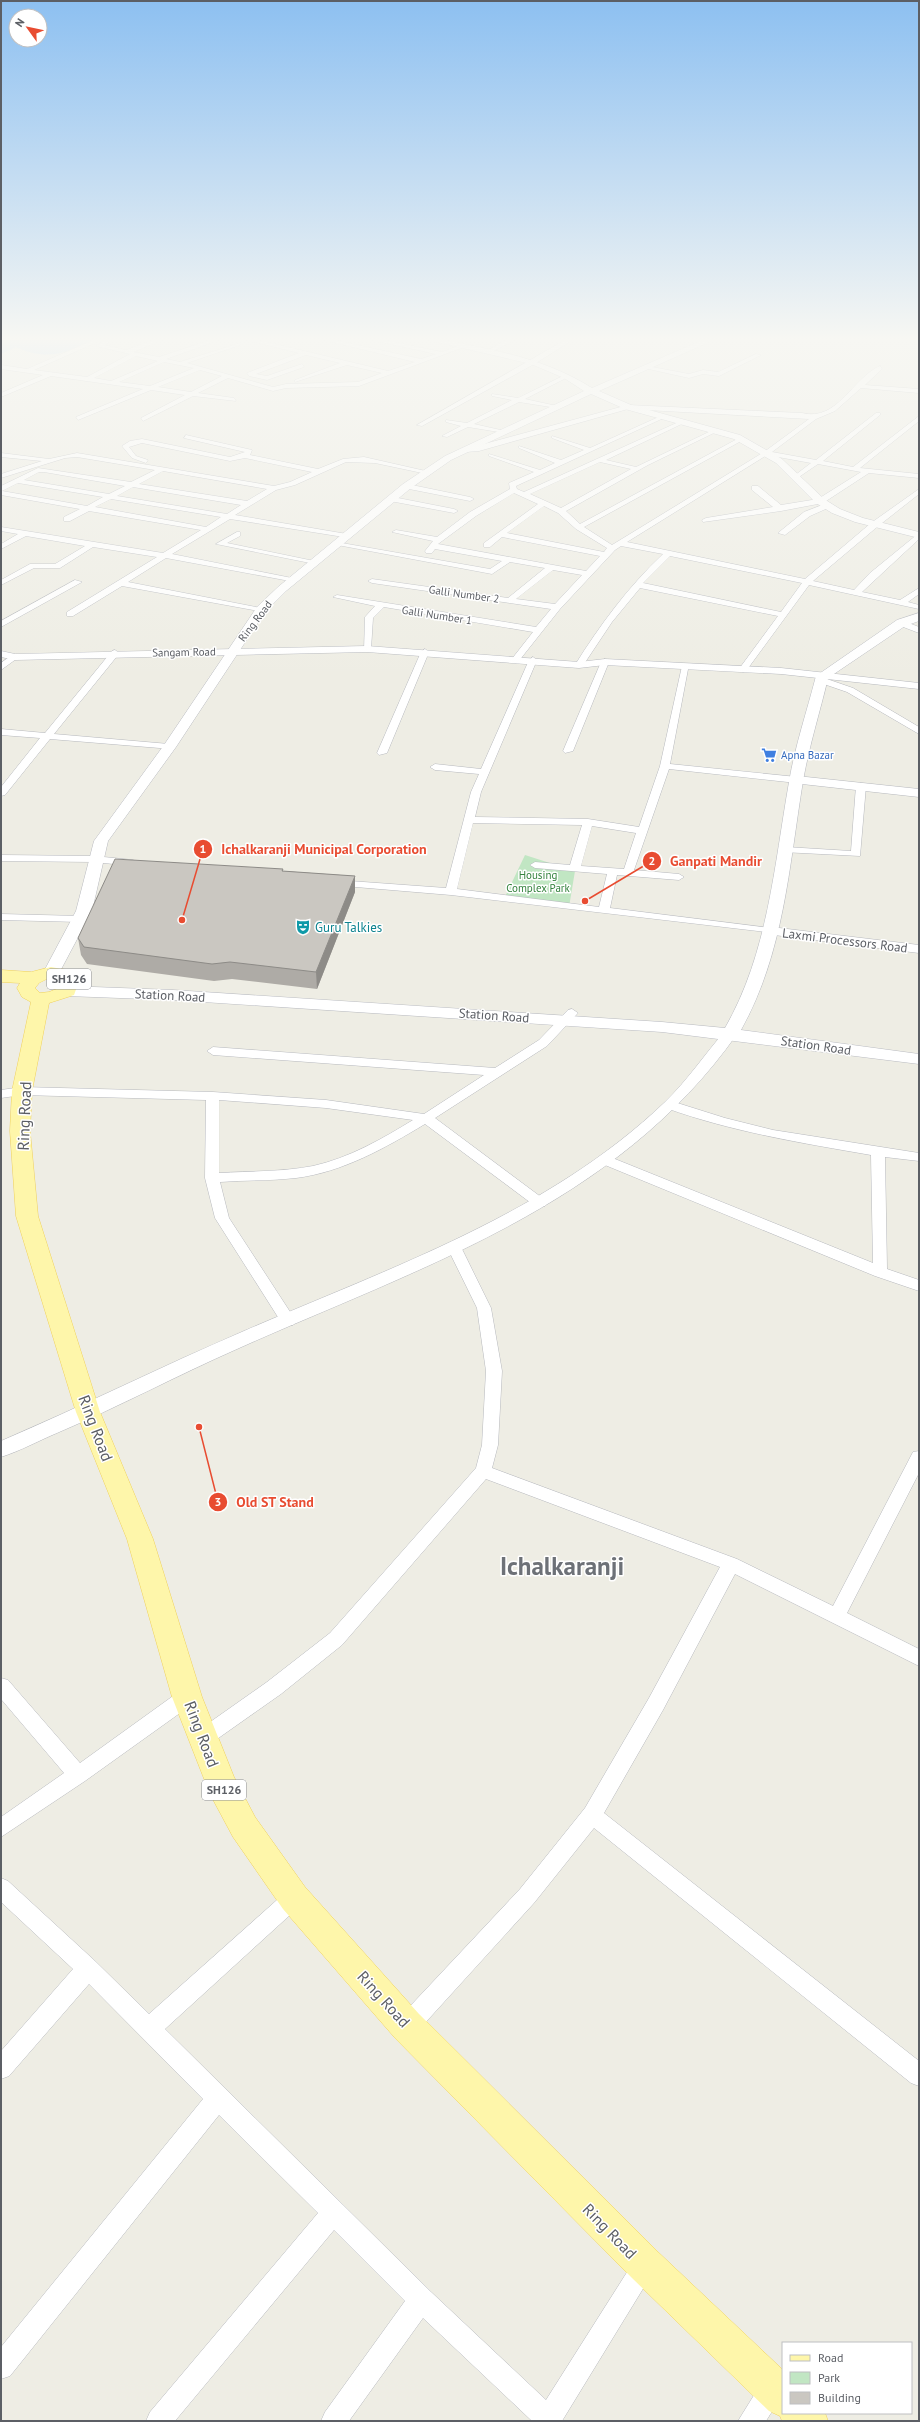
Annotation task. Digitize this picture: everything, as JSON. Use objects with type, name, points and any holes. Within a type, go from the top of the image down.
[{"type":"main road","name":"Ring Road","points":[[461,452],[427,472],[407,486],[393,499],[292,580],[261,610],[169,747],[101,841],[94,859],[87,902],[48,985],[12,1092],[20,1131],[27,1216],[88,1412],[140,1539],[187,1697],[221,1784],[244,1827],[294,1898],[407,2026],[644,2265],[782,2396]]},
{"type":"main road","points":[[766,453],[796,477],[823,503],[848,517],[874,525],[919,535]]},
{"type":"main road","points":[[733,1030],[747,1002],[771,931],[797,780],[821,678],[901,622],[919,617]]},
{"type":"main road","name":"Station Road","points":[[1,976],[48,985]]},
{"type":"main road","name":"Station Road","points":[[1,984],[48,985],[173,995],[568,1017],[733,1030],[919,1049]]},
{"type":"main road","name":"Station Road","points":[[733,1030],[919,1059]]},
{"type":"main road","name":"Ring Road","points":[[801,2414],[808,2421]]},
{"type":"street","points":[[67,520],[167,466],[137,458],[131,452]]},
{"type":"street","points":[[197,452],[226,458],[245,456],[319,471]]},
{"type":"street","points":[[245,456],[249,452]]},
{"type":"street","points":[[534,452],[561,463]]},
{"type":"street","points":[[421,559],[436,543],[473,514],[540,472],[586,452]]},
{"type":"street","points":[[525,494],[619,452]]},
{"type":"street","points":[[561,512],[646,464],[671,452]]},
{"type":"street","points":[[579,527],[715,452]]},
{"type":"street","points":[[796,477],[830,452]]},
{"type":"street","points":[[854,469],[876,452]]},
{"type":"street","points":[[515,660],[536,630],[612,548],[766,453],[868,471],[917,474]]},
{"type":"street","points":[[1,455],[52,460]]},
{"type":"street","points":[[1,476],[64,456],[77,455],[274,488],[286,486],[345,460],[357,459],[427,472]]},
{"type":"street","points":[[491,455],[540,472]]},
{"type":"street","points":[[579,455],[638,469]]},
{"type":"street","points":[[646,464],[679,471]]},
{"type":"street","points":[[1,489],[40,470],[249,504]]},
{"type":"street","points":[[782,533],[868,471]]},
{"type":"street","points":[[17,481],[347,536]]},
{"type":"street","points":[[407,486],[470,499]]},
{"type":"street","points":[[70,614],[207,529],[231,516],[274,488]]},
{"type":"street","points":[[513,488],[561,512],[579,527],[612,548]]},
{"type":"street","points":[[755,488],[781,509]]},
{"type":"street","points":[[743,669],[807,582],[874,525],[919,491]]},
{"type":"street","points":[[1,493],[207,529]]},
{"type":"street","points":[[393,499],[454,511]]},
{"type":"street","points":[[487,545],[544,503]]},
{"type":"street","points":[[706,520],[823,503]]},
{"type":"street","points":[[1,529],[92,546],[163,556],[292,580]]},
{"type":"street","points":[[396,532],[436,543],[587,574]]},
{"type":"street","points":[[1,547],[24,533]]},
{"type":"street","points":[[237,534],[220,544],[315,562]]},
{"type":"street","points":[[500,534],[605,555]]},
{"type":"street","points":[[856,593],[873,575],[919,535]]},
{"type":"street","points":[[619,543],[919,607]]},
{"type":"street","points":[[336,544],[492,572],[509,559]]},
{"type":"street","points":[[1,584],[33,566],[57,566],[92,546]]},
{"type":"street","points":[[579,665],[600,630],[639,585],[646,574],[668,554]]},
{"type":"street","points":[[510,600],[551,567]]},
{"type":"street","name":"Galli Number 2","points":[[372,581],[556,607]]},
{"type":"street","points":[[1,624],[78,582]]},
{"type":"street","points":[[121,583],[261,610]]},
{"type":"street","points":[[639,585],[784,615]]},
{"type":"street","points":[[902,603],[919,590]]},
{"type":"street","name":"Galli Number 1","points":[[337,597],[536,630]]},
{"type":"street","points":[[367,649],[369,617],[381,605]]},
{"type":"street","points":[[901,622],[919,630]]},
{"type":"street","name":"Sangam Road","points":[[1,654],[15,657],[116,653],[367,649],[533,660],[579,665],[605,662],[743,669],[821,678],[919,686]]},
{"type":"street","points":[[382,753],[425,652]]},
{"type":"street","points":[[1,793],[116,653]]},
{"type":"street","points":[[1,667],[15,657]]},
{"type":"street","points":[[450,892],[469,820],[484,772],[533,660]]},
{"type":"street","points":[[568,751],[605,662]]},
{"type":"street","points":[[628,872],[644,831],[665,766],[686,666]]},
{"type":"street","points":[[821,678],[850,690],[912,725],[919,731]]},
{"type":"street","points":[[1,732],[169,747]]},
{"type":"street","points":[[665,766],[919,793],[919,787]]},
{"type":"street","points":[[435,767],[484,772]]},
{"type":"street","points":[[786,850],[856,854],[861,786]]},
{"type":"street","points":[[469,820],[588,822],[644,831]]},
{"type":"street","points":[[575,867],[588,822]]},
{"type":"street","points":[[1,858],[94,859],[147,864]]},
{"type":"street","points":[[535,865],[613,870],[679,877]]},
{"type":"street","points":[[604,910],[613,870]]},
{"type":"street","points":[[325,882],[450,892],[771,931]]},
{"type":"street","points":[[1,917],[80,919]]},
{"type":"street","name":"Laxmi Processors Road","points":[[771,931],[919,949]]},
{"type":"street","points":[[212,1178],[299,1173],[329,1165],[363,1153],[426,1118],[542,1043],[568,1017]]},
{"type":"street","points":[[1,1449],[88,1412],[228,1345],[288,1321],[454,1247],[540,1203],[605,1160],[671,1105],[733,1030]]},
{"type":"street","points":[[213,1051],[497,1072]]},
{"type":"street","points":[[12,1092],[213,1096],[326,1104],[426,1118],[540,1203]]},
{"type":"street","points":[[213,1096],[212,1178],[222,1218],[288,1321]]},
{"type":"street","points":[[671,1105],[691,1113],[757,1131],[878,1152],[919,1157]]},
{"type":"street","points":[[878,1152],[880,1272]]},
{"type":"street","points":[[605,1160],[880,1272],[919,1286]]},
{"type":"street","points":[[203,1738],[274,1688],[336,1639],[482,1471],[490,1445],[494,1371],[484,1308],[454,1247]]},
{"type":"street","points":[[836,1617],[919,1458]]},
{"type":"street","points":[[482,1471],[731,1564],[919,1658]]},
{"type":"street","points":[[407,2026],[527,1896],[592,1815],[656,1704],[731,1564]]},
{"type":"street","points":[[1,1686],[78,1775]]},
{"type":"street","points":[[1,1828],[187,1697]]},
{"type":"street","points":[[592,1815],[919,2075]]},
{"type":"street","points":[[1,1888],[88,1968],[421,2300],[547,2420],[644,2265]]},
{"type":"street","points":[[149,2029],[294,1898]]},
{"type":"street","points":[[1,2068],[88,1968]]},
{"type":"street","points":[[1,2367],[218,2098]]},
{"type":"street","points":[[159,2421],[334,2212]]},
{"type":"street","points":[[334,2421],[421,2300]]},
{"type":"street","points":[[751,2421],[782,2401]]},
{"type":"green space","name":"Housing Complex Park","points":[[525,855],[556,865],[576,865],[569,907],[504,899]]},
{"type":"building","points":[[115,859],[283,869],[282,871],[355,876],[316,972],[230,962],[212,964],[84,947],[78,938]]},
{"type":"place","name":"Apna Bazar","points":[[769,755]]},
{"type":"place","name":"Ganpati Mandir","points":[[585,901]]},
{"type":"place","name":"Ichalkaranji Municipal Corporation","points":[[182,920]]},
{"type":"place","name":"Guru Talkies","points":[[303,927]]},
{"type":"place","name":"Old ST Stand","points":[[199,1427]]},
{"type":"district","name":"Ichalkaranji","points":[[562,1566]]}]
